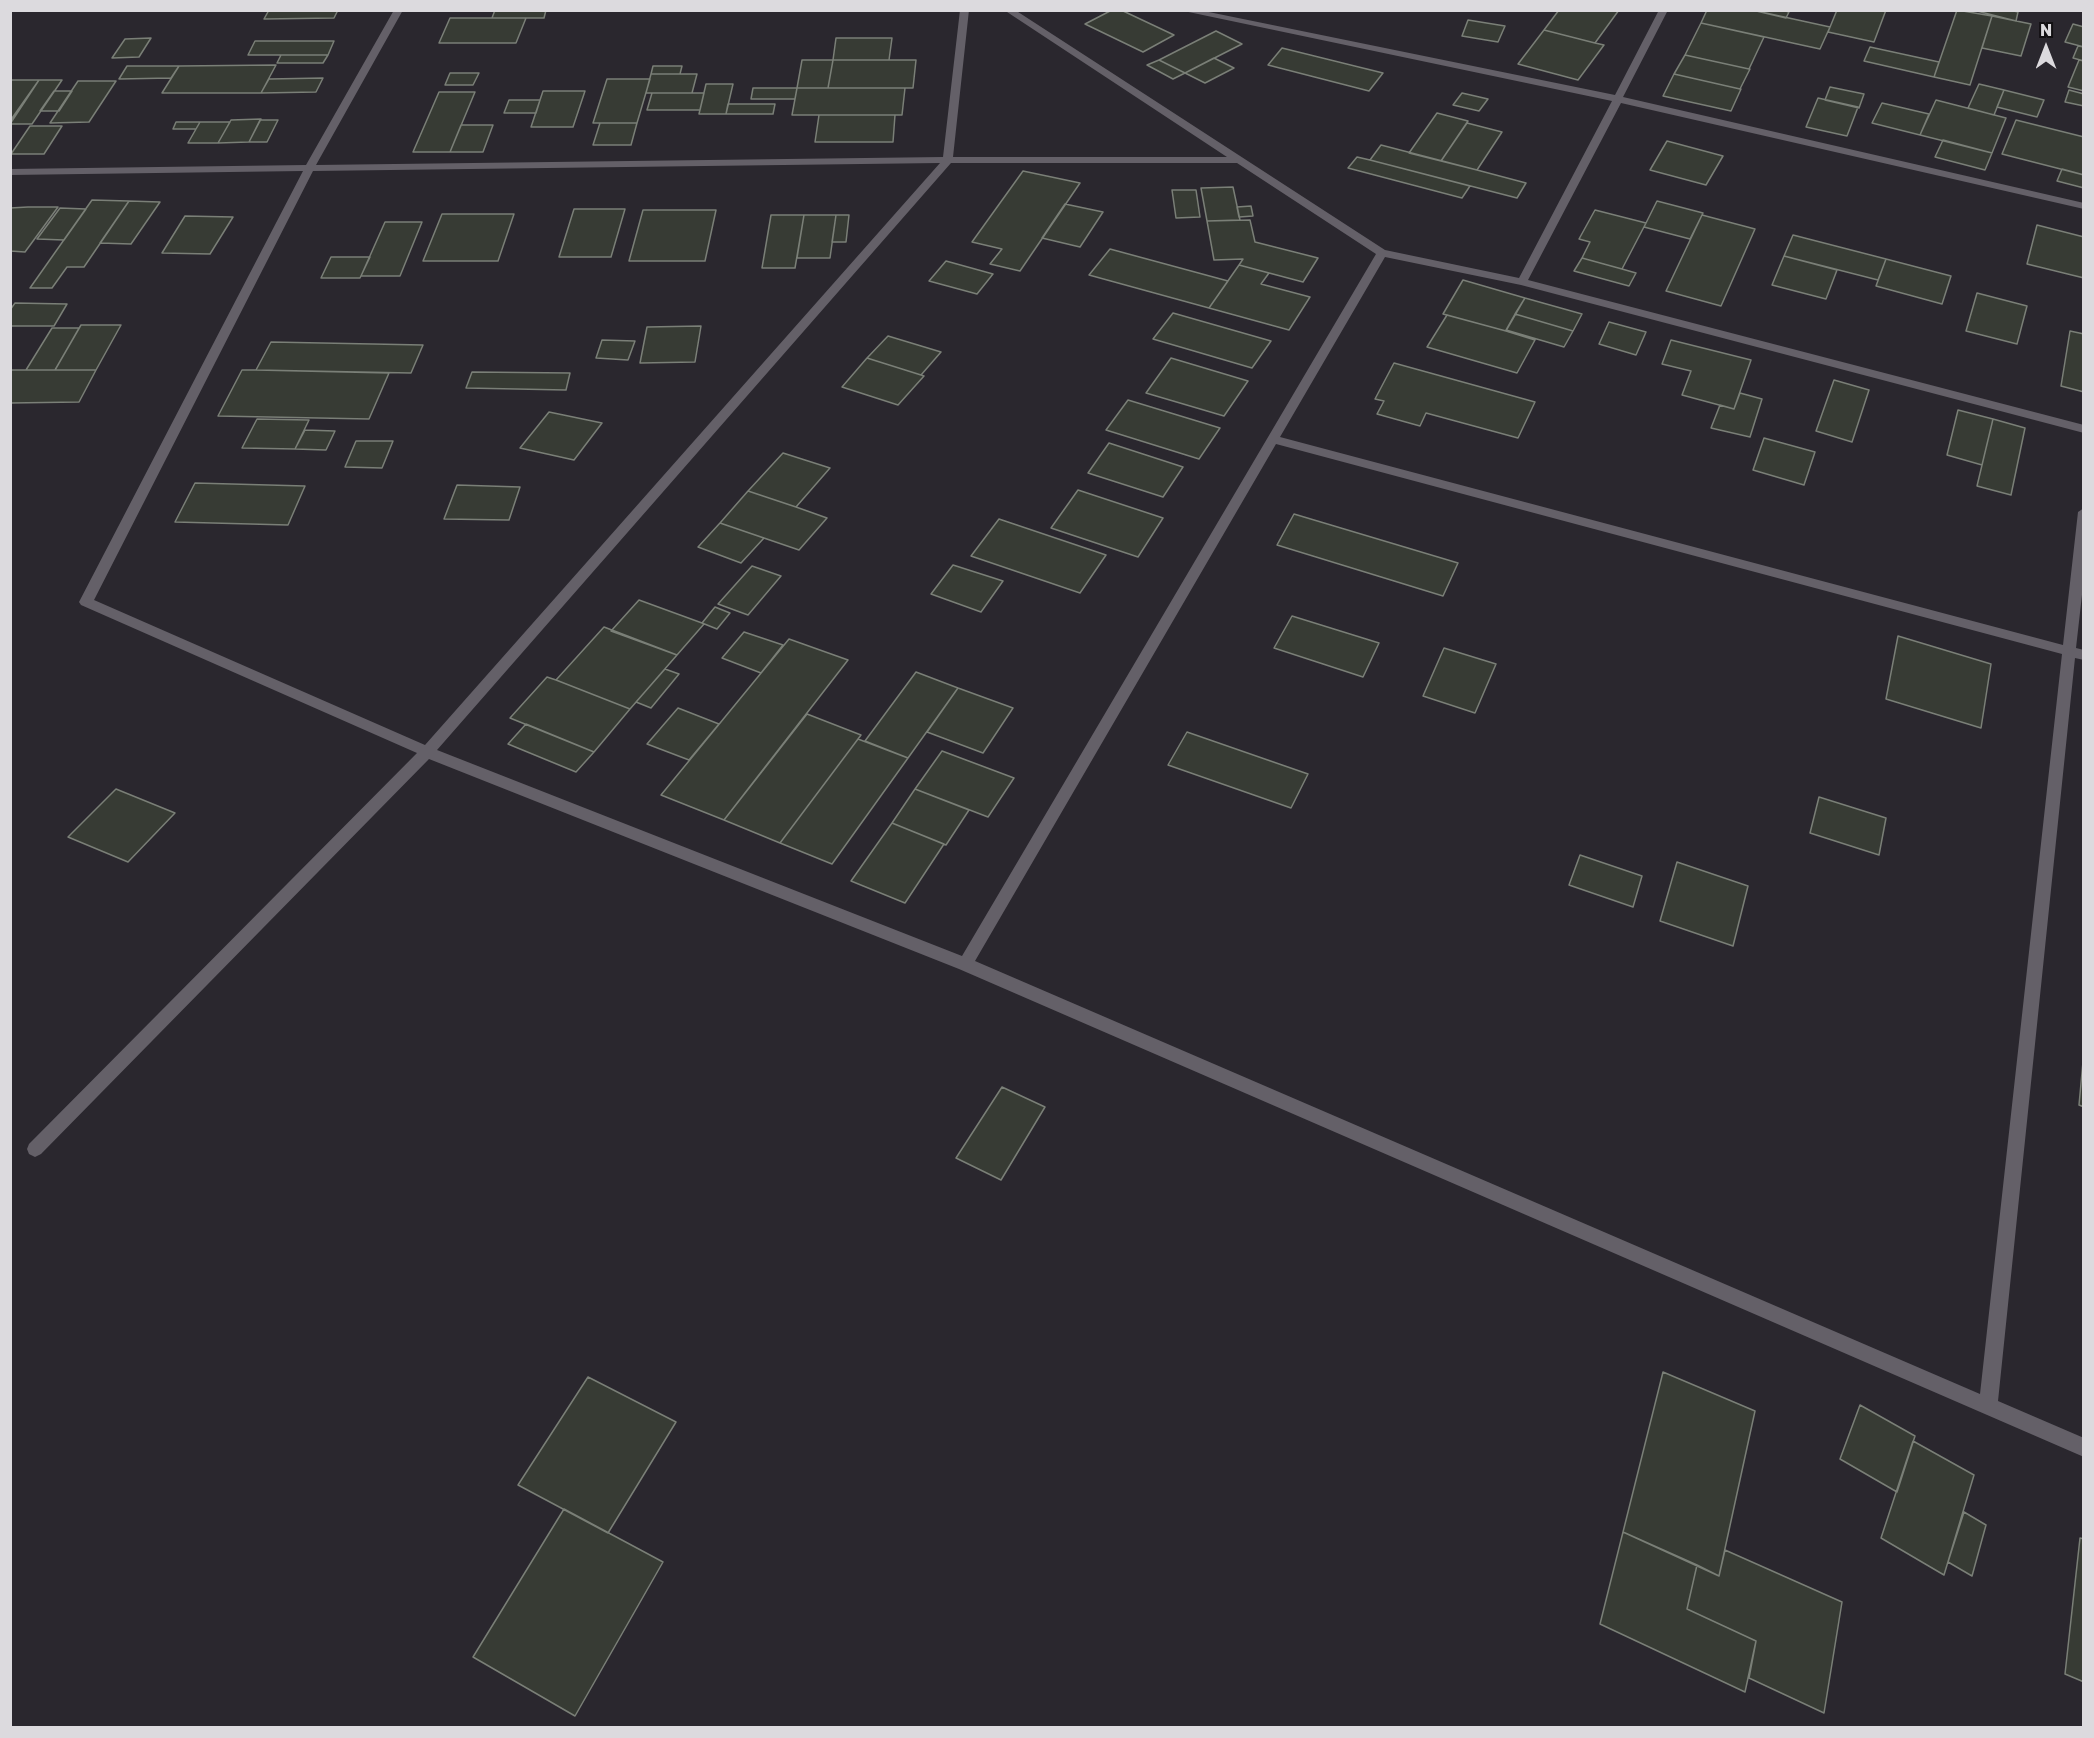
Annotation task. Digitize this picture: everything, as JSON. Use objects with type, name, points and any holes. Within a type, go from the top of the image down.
[{"type":"street","points":[[399,10],[309,169],[86,602],[427,752],[965,964],[2084,1448]]},
{"type":"street","points":[[35,1149],[427,752],[948,160],[964,10]]},
{"type":"street","points":[[1008,10],[1382,253],[1522,282],[2084,429]]},
{"type":"street","points":[[1183,10],[1618,99],[2084,206]]},
{"type":"street","points":[[1522,282],[1664,10]]},
{"type":"street","points":[[10,172],[948,160],[1239,160]]},
{"type":"street","points":[[965,964],[1382,253]]},
{"type":"street","points":[[1272,439],[2077,653]]},
{"type":"street","points":[[1988,1406],[2077,653],[2084,512]]},
{"type":"building","points":[[269,10],[338,10],[334,18],[264,19]]},
{"type":"building","points":[[495,10],[546,10],[544,18],[492,18]]},
{"type":"building","points":[[1112,10],[1121,10],[1174,35],[1143,52],[1085,24]]},
{"type":"building","points":[[1559,10],[1619,10],[1595,43],[1544,30]]},
{"type":"building","points":[[1707,10],[1752,10],[1830,27],[1820,49],[1701,23]]},
{"type":"building","points":[[1752,10],[1782,10],[1789,12],[1786,18]]},
{"type":"building","points":[[1837,10],[1886,10],[1874,42],[1828,32]]},
{"type":"building","points":[[1957,10],[1992,16],[1970,85],[1934,77]]},
{"type":"building","points":[[1973,10],[2010,10],[2018,12],[2016,21]]},
{"type":"building","points":[[1992,16],[2031,24],[2021,56],[1982,48]]},
{"type":"building","points":[[450,18],[526,18],[516,43],[439,43]]},
{"type":"building","points":[[1468,20],[1505,26],[1498,42],[1462,36]]},
{"type":"building","points":[[1701,23],[1764,37],[1749,69],[1685,55]]},
{"type":"building","points":[[2073,24],[2084,27],[2084,47],[2065,42]]},
{"type":"building","points":[[1544,30],[1604,45],[1578,80],[1518,64]]},
{"type":"building","points":[[1216,31],[1242,44],[1185,73],[1159,60]]},
{"type":"building","points":[[151,38],[139,57],[112,58],[125,39]]},
{"type":"building","points":[[836,38],[892,38],[889,60],[833,60]]},
{"type":"building","points":[[255,41],[334,41],[328,55],[248,55]]},
{"type":"building","points":[[2078,46],[2084,47],[2084,61],[2073,58]]},
{"type":"building","points":[[1870,47],[1939,62],[1934,77],[1864,61]]},
{"type":"building","points":[[1282,48],[1383,73],[1369,91],[1268,65]]},
{"type":"building","points":[[281,55],[328,55],[323,63],[277,63]]},
{"type":"building","points":[[1685,55],[1750,69],[1740,89],[1674,74]]},
{"type":"building","points":[[1214,58],[1234,68],[1205,83],[1185,73]]},
{"type":"building","points":[[802,60],[833,60],[828,88],[797,88]]},
{"type":"building","points":[[833,60],[916,60],[913,88],[828,88]]},
{"type":"building","points":[[1159,60],[1185,73],[1173,79],[1147,65]]},
{"type":"building","points":[[2079,60],[2084,61],[2084,91],[2068,87]]},
{"type":"building","points":[[276,65],[261,93],[162,93],[179,66]]},
{"type":"building","points":[[127,66],[179,66],[171,78],[119,79]]},
{"type":"building","points":[[653,66],[682,66],[680,74],[651,74]]},
{"type":"building","points":[[450,73],[479,73],[473,85],[445,85]]},
{"type":"building","points":[[651,74],[697,74],[692,93],[646,93]]},
{"type":"building","points":[[1674,74],[1741,89],[1731,111],[1663,96]]},
{"type":"building","points":[[323,78],[316,92],[261,93],[269,79]]},
{"type":"building","points":[[607,79],[650,79],[637,123],[593,123]]},
{"type":"building","points":[[10,80],[39,80],[10,121]]},
{"type":"building","points":[[39,80],[62,80],[32,124],[10,124]]},
{"type":"building","points":[[78,81],[116,81],[89,122],[50,123]]},
{"type":"building","points":[[706,84],[733,84],[726,114],[699,114]]},
{"type":"building","points":[[1979,84],[2004,90],[1994,115],[1968,108]]},
{"type":"building","points":[[1830,87],[1864,94],[1859,108],[1825,100]]},
{"type":"building","points":[[753,88],[797,88],[795,99],[751,99]]},
{"type":"building","points":[[797,88],[905,88],[902,115],[792,115]]},
{"type":"building","points":[[2004,90],[2044,100],[2037,117],[1997,107]]},
{"type":"building","points":[[2069,90],[2084,94],[2084,106],[2065,102]]},
{"type":"building","points":[[54,91],[72,91],[59,111],[40,111]]},
{"type":"building","points":[[543,91],[585,91],[573,127],[531,127]]},
{"type":"building","points":[[439,92],[475,92],[450,152],[413,152]]},
{"type":"building","points":[[652,93],[704,93],[700,110],[647,110]]},
{"type":"building","points":[[1462,93],[1488,99],[1479,111],[1453,105]]},
{"type":"building","points":[[1818,98],[1858,107],[1847,136],[1806,127]]},
{"type":"building","points":[[509,100],[540,100],[536,113],[504,113]]},
{"type":"building","points":[[1936,100],[2006,118],[1992,153],[1920,135]]},
{"type":"building","points":[[1882,103],[1929,114],[1920,135],[1872,123]]},
{"type":"building","points":[[728,104],[775,104],[773,114],[726,114]]},
{"type":"building","points":[[1437,113],[1468,121],[1441,161],[1409,153]]},
{"type":"building","points":[[819,115],[895,115],[893,142],[815,142]]},
{"type":"building","points":[[261,119],[249,142],[218,143],[231,120]]},
{"type":"building","points":[[260,120],[278,120],[267,142],[249,142]]},
{"type":"building","points":[[2016,120],[2084,137],[2084,175],[2002,154]]},
{"type":"building","points":[[176,122],[200,122],[196,129],[173,129]]},
{"type":"building","points":[[200,122],[230,122],[218,143],[188,143]]},
{"type":"building","points":[[600,123],[637,123],[631,145],[593,145]]},
{"type":"building","points":[[1467,123],[1502,132],[1477,170],[1441,161]]},
{"type":"building","points":[[461,125],[493,125],[483,152],[450,152]]},
{"type":"building","points":[[30,126],[62,126],[44,154],[11,154]]},
{"type":"building","points":[[1943,140],[1992,153],[1985,170],[1935,157]]},
{"type":"building","points":[[1667,141],[1723,156],[1706,185],[1650,170]]},
{"type":"building","points":[[1381,145],[1526,183],[1517,198],[1370,160]]},
{"type":"building","points":[[1357,157],[1470,186],[1462,198],[1348,168]]},
{"type":"building","points":[[2062,169],[2084,175],[2084,188],[2057,181]]},
{"type":"building","points":[[1023,171],[1080,183],[1020,271],[990,264],[1002,249],[972,242]]},
{"type":"building","points":[[1233,187],[1240,220],[1207,221],[1201,188]]},
{"type":"building","points":[[1172,190],[1196,190],[1200,217],[1176,218]]},
{"type":"building","points":[[92,200],[129,201],[84,267],[67,267],[52,288],[30,288]]},
{"type":"building","points":[[129,201],[160,202],[131,244],[100,243]]},
{"type":"building","points":[[1657,201],[1703,213],[1690,239],[1644,227]]},
{"type":"building","points":[[1065,204],[1103,212],[1080,247],[1042,238]]},
{"type":"building","points":[[1251,206],[1253,216],[1239,217],[1237,207]]},
{"type":"building","points":[[58,207],[25,252],[10,251],[10,208]]},
{"type":"building","points":[[60,208],[86,209],[64,240],[37,239]]},
{"type":"building","points":[[574,209],[625,209],[611,257],[559,257]]},
{"type":"building","points":[[643,210],[716,210],[705,261],[629,261]]},
{"type":"building","points":[[1595,210],[1646,223],[1622,269],[1582,258],[1590,242],[1579,239]]},
{"type":"building","points":[[442,214],[514,214],[498,261],[423,261]]},
{"type":"building","points":[[771,215],[804,215],[795,268],[762,268]]},
{"type":"building","points":[[804,215],[836,215],[830,258],[797,258]]},
{"type":"building","points":[[836,215],[849,215],[846,242],[832,242]]},
{"type":"building","points":[[1702,215],[1755,229],[1721,306],[1666,291]]},
{"type":"building","points":[[185,216],[233,217],[210,254],[162,253]]},
{"type":"building","points":[[1250,220],[1255,242],[1318,258],[1303,282],[1239,265],[1243,259],[1214,260],[1207,221]]},
{"type":"building","points":[[385,222],[422,222],[400,276],[361,276]]},
{"type":"building","points":[[2037,225],[2084,237],[2084,278],[2027,264]]},
{"type":"building","points":[[1793,235],[1886,259],[1878,280],[1784,256]]},
{"type":"building","points":[[1110,249],[1228,281],[1209,308],[1089,275]]},
{"type":"building","points":[[1784,256],[1837,270],[1826,299],[1772,285]]},
{"type":"building","points":[[331,257],[370,257],[360,278],[321,278]]},
{"type":"building","points":[[1582,258],[1636,273],[1629,286],[1574,271]]},
{"type":"building","points":[[1886,259],[1951,276],[1942,304],[1876,286]]},
{"type":"building","points":[[946,261],[993,274],[977,294],[929,281]]},
{"type":"building","points":[[1239,265],[1269,273],[1261,284],[1310,297],[1289,330],[1209,308]]},
{"type":"building","points":[[1463,280],[1525,298],[1506,331],[1443,314]]},
{"type":"building","points":[[1977,293],[2027,306],[2017,344],[1966,331]]},
{"type":"building","points":[[1525,298],[1582,314],[1573,331],[1515,314]]},
{"type":"building","points":[[15,303],[67,304],[54,326],[10,326],[10,310]]},
{"type":"building","points":[[1173,313],[1271,341],[1252,368],[1153,339]]},
{"type":"building","points":[[1515,314],[1573,331],[1564,347],[1506,330]]},
{"type":"building","points":[[1447,315],[1535,340],[1517,373],[1427,347]]},
{"type":"building","points":[[1609,322],[1646,332],[1636,355],[1599,344]]},
{"type":"building","points":[[81,325],[121,325],[96,370],[55,370]]},
{"type":"building","points":[[701,326],[695,362],[640,363],[647,327]]},
{"type":"building","points":[[52,328],[79,328],[55,370],[26,370]]},
{"type":"building","points":[[2070,331],[2084,334],[2084,392],[2061,386]]},
{"type":"building","points":[[888,336],[941,352],[921,375],[867,358]]},
{"type":"building","points":[[602,340],[635,341],[628,360],[596,358]]},
{"type":"building","points":[[1671,340],[1751,360],[1734,409],[1682,395],[1691,371],[1662,364]]},
{"type":"building","points":[[271,342],[423,345],[411,373],[256,370]]},
{"type":"building","points":[[867,358],[924,376],[898,405],[842,387]]},
{"type":"building","points":[[1171,358],[1248,381],[1224,416],[1146,393]]},
{"type":"building","points":[[1394,363],[1535,402],[1518,438],[1426,413],[1420,426],[1377,414],[1384,401],[1375,399]]},
{"type":"building","points":[[10,370],[96,370],[79,402],[10,403]]},
{"type":"building","points":[[242,370],[389,373],[369,419],[218,416]]},
{"type":"building","points":[[472,372],[570,373],[566,390],[466,388]]},
{"type":"building","points":[[1834,380],[1869,390],[1852,442],[1816,431]]},
{"type":"building","points":[[1740,393],[1762,399],[1750,437],[1711,428],[1720,405],[1734,409]]},
{"type":"building","points":[[1128,400],[1220,428],[1199,459],[1106,430]]},
{"type":"building","points":[[1958,410],[1993,419],[1982,465],[1947,455]]},
{"type":"building","points":[[549,412],[602,423],[574,460],[520,448]]},
{"type":"building","points":[[257,419],[309,420],[295,449],[242,448]]},
{"type":"building","points":[[1993,419],[2025,428],[2011,495],[1977,486]]},
{"type":"building","points":[[305,430],[335,431],[326,450],[295,449]]},
{"type":"building","points":[[1764,438],[1815,452],[1804,485],[1753,470]]},
{"type":"building","points":[[356,441],[393,441],[382,468],[345,467]]},
{"type":"building","points":[[1109,443],[1183,467],[1163,497],[1088,473]]},
{"type":"building","points":[[783,453],[830,468],[796,507],[748,491]]},
{"type":"building","points":[[195,483],[305,486],[288,525],[175,522]]},
{"type":"building","points":[[457,485],[520,487],[509,520],[444,519]]},
{"type":"building","points":[[1078,490],[1163,518],[1138,557],[1051,528]]},
{"type":"building","points":[[748,491],[827,518],[799,550],[720,523]]},
{"type":"building","points":[[1294,514],[1458,563],[1443,596],[1277,545]]},
{"type":"building","points":[[999,519],[1106,555],[1080,593],[971,556]]},
{"type":"building","points":[[720,523],[764,538],[741,563],[698,547]]},
{"type":"building","points":[[953,565],[1003,581],[981,612],[931,594]]},
{"type":"building","points":[[752,566],[781,576],[748,615],[718,604]]},
{"type":"building","points":[[639,600],[704,624],[677,655],[611,631]]},
{"type":"building","points":[[715,607],[730,613],[717,629],[702,623]]},
{"type":"building","points":[[1292,616],[1379,643],[1363,677],[1274,648]]},
{"type":"building","points":[[604,627],[677,655],[630,709],[556,680]]},
{"type":"building","points":[[744,632],[783,645],[761,673],[722,658]]},
{"type":"building","points":[[1898,636],[1991,664],[1981,728],[1886,699]]},
{"type":"building","points":[[789,639],[848,660],[724,820],[661,795]]},
{"type":"building","points":[[1444,648],[1496,664],[1475,713],[1423,696]]},
{"type":"building","points":[[665,669],[679,674],[651,708],[636,702]]},
{"type":"building","points":[[916,672],[958,688],[908,758],[865,741]]},
{"type":"building","points":[[547,677],[630,709],[594,752],[510,718]]},
{"type":"building","points":[[958,688],[1013,708],[983,753],[927,732]]},
{"type":"building","points":[[678,708],[719,724],[689,760],[647,744]]},
{"type":"building","points":[[807,714],[861,735],[780,843],[724,820]]},
{"type":"building","points":[[526,724],[594,752],[576,772],[508,744]]},
{"type":"building","points":[[1187,732],[1308,774],[1291,808],[1168,765]]},
{"type":"building","points":[[858,739],[908,758],[832,864],[780,843]]},
{"type":"building","points":[[942,751],[1014,778],[988,817],[915,789]]},
{"type":"building","points":[[116,789],[175,813],[128,862],[68,837]]},
{"type":"building","points":[[915,789],[969,810],[946,845],[892,823]]},
{"type":"building","points":[[1819,797],[1886,818],[1879,855],[1810,833]]},
{"type":"building","points":[[892,823],[944,844],[905,903],[851,881]]},
{"type":"building","points":[[1580,855],[1642,876],[1633,907],[1569,885]]},
{"type":"building","points":[[1677,862],[1748,886],[1733,946],[1660,921]]},
{"type":"building","points":[[2084,1051],[2084,1107],[2079,1105]]},
{"type":"building","points":[[1002,1087],[1045,1107],[1001,1180],[956,1158]]},
{"type":"building","points":[[1663,1372],[1755,1411],[1719,1576],[1623,1532]]},
{"type":"building","points":[[588,1377],[676,1422],[608,1533],[518,1485]]},
{"type":"building","points":[[1860,1405],[1915,1436],[1897,1492],[1840,1459]]},
{"type":"building","points":[[1913,1441],[1974,1475],[1944,1575],[1881,1538]]},
{"type":"building","points":[[564,1509],[663,1562],[575,1716],[473,1657]]},
{"type":"building","points":[[1964,1512],[1986,1525],[1972,1576],[1948,1562]]},
{"type":"building","points":[[1623,1532],[1697,1565],[1687,1609],[1756,1641],[1745,1692],[1600,1624]]},
{"type":"building","points":[[2080,1538],[2084,1539],[2084,1682],[2065,1674]]},
{"type":"building","points":[[1725,1550],[1842,1602],[1824,1713],[1749,1678],[1756,1641],[1687,1609],[1697,1565],[1719,1576]]}]
